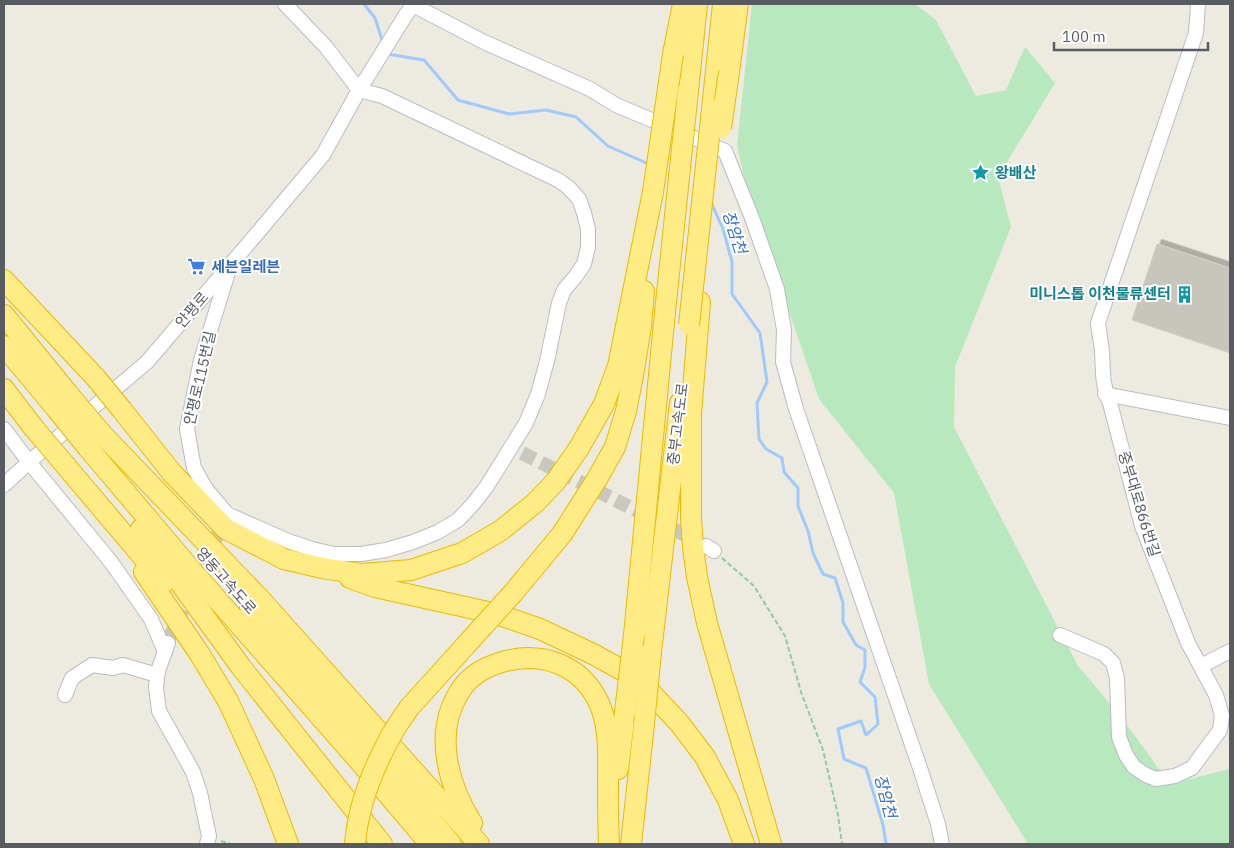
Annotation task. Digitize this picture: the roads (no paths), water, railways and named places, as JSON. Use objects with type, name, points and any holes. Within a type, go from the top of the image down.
[{"type":"highway","points":[[4,280],[96,378],[172,473],[226,529],[284,559],[322,568],[361,574],[411,570],[462,552],[500,531],[535,503],[556,481],[579,448],[604,404],[618,366],[653,192],[673,54],[683,4]]},
{"type":"highway","name":"중부고속도로","points":[[609,844],[634,635],[697,4]]},
{"type":"highway","name":"중부고속도로","points":[[631,844],[723,4]]},
{"type":"highway","points":[[738,4],[707,217],[691,414],[691,518],[697,578],[707,623],[771,844]]},
{"type":"highway","points":[[355,844],[356,827],[374,770],[392,734],[409,708],[513,593],[562,534],[616,446],[626,411],[642,326],[653,192]]},
{"type":"highway","name":"영동고속도로","points":[[4,315],[63,402],[95,441],[192,572],[430,844]]},
{"type":"highway","name":"영동고속도로","points":[[4,346],[63,402]]},
{"type":"highway","points":[[4,389],[33,427],[101,506],[294,740],[375,844]]},
{"type":"highway","points":[[95,441],[148,539],[241,667],[382,844]]},
{"type":"highway","points":[[95,441],[261,600],[479,844]]},
{"type":"highway","name":"영동고속도로","points":[[95,441],[150,492],[451,844]]},
{"type":"highway","points":[[101,506],[199,653],[228,701],[264,779],[288,844]]},
{"type":"highway","points":[[308,564],[375,586],[498,614],[540,629],[622,670],[642,684],[680,724],[705,757],[728,800],[744,844]]},
{"type":"highway","points":[[484,844],[462,809],[450,778],[446,725],[454,701],[460,690],[470,679],[493,664],[527,658],[542,659],[567,667],[579,675],[599,702],[606,727],[609,844]]},
{"type":"street","points":[[285,4],[362,86]]},
{"type":"street","name":"중부대로866번길","points":[[1060,635],[1104,654],[1113,663],[1117,678],[1119,737],[1126,755],[1134,767],[1146,775],[1156,778],[1175,776],[1192,768],[1220,730],[1222,716],[1216,695],[1188,643],[1142,526],[1110,403],[1105,394],[1098,323],[1196,33],[1198,4]]},
{"type":"street","points":[[412,6],[484,42],[590,89],[616,105],[725,151],[752,218],[777,289],[784,330],[783,362],[796,409],[920,768],[938,824],[942,844]]},
{"type":"street","name":"안평로","points":[[4,485],[147,362],[254,237],[323,155],[362,86],[412,6]]},
{"type":"street","name":"안평로115번길","points":[[231,262],[201,360],[187,429],[194,468],[206,489],[227,514],[288,542],[334,554],[361,554],[386,550],[438,532],[458,520],[474,504],[516,450],[538,394],[559,303],[564,290],[584,264],[588,247],[588,228],[578,199],[568,187],[558,180],[362,86]]},
{"type":"street","points":[[1105,394],[1230,418]]},
{"type":"street","points":[[4,429],[111,562],[151,619],[166,646],[157,675],[156,687],[159,711],[193,772],[200,793],[209,836],[207,844]]},
{"type":"street","points":[[1201,666],[1230,651]]},
{"type":"street","points":[[64,695],[72,678],[92,665],[113,668],[123,665],[157,675]]},
{"type":"waterway","name":"장암천","points":[[364,4],[375,18],[383,43]]},
{"type":"waterway","name":"장암천","points":[[387,54],[424,60],[458,100],[509,114],[546,110],[576,117],[608,146],[651,165]]},
{"type":"waterway","name":"장암천","points":[[711,202],[723,229],[732,262],[732,294],[760,333],[767,382],[757,403],[759,439],[766,449],[782,458],[784,472],[798,488],[798,506],[808,531],[813,553],[823,574],[835,578],[843,603],[843,622],[856,645],[865,650],[865,667],[860,682],[875,697],[878,724],[866,735],[861,721],[838,729],[844,759],[866,768],[883,825],[886,844]]},
{"type":"tunnel","points":[[522,453],[699,542]]},
{"type":"tunnel","points":[[168,641],[225,519]]},
{"type":"place","name":"왕배산","points":[[981,173]]},
{"type":"place","name":"세븐일레븐","points":[[197,267]]},
{"type":"place","name":"미니스톱 이천물류센터","points":[[1185,294]]}]
